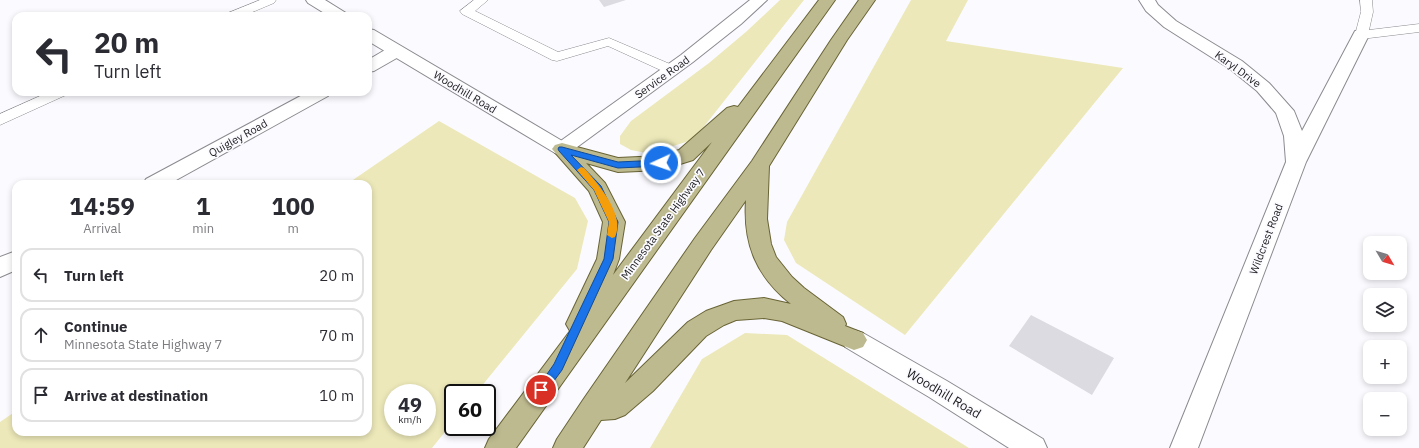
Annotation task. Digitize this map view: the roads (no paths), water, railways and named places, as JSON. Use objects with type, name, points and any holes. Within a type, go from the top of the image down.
[{"type":"main road","name":"Minnesota State Highway 7","points":[[499,448],[827,0]]},
{"type":"main road","points":[[567,448],[703,244],[759,166],[839,40],[867,0]]},
{"type":"main road","points":[[562,149],[618,165],[661,163],[686,155],[770,79]]},
{"type":"main road","points":[[558,367],[608,259],[614,222],[598,188],[562,149]]},
{"type":"main road","points":[[759,166],[757,228],[763,256],[783,284],[854,340]]},
{"type":"main road","points":[[594,408],[615,408],[644,383],[697,329],[715,318],[734,311],[764,308],[785,312],[854,340]]},
{"type":"street","points":[[314,0],[334,12]]},
{"type":"street","name":"Service Road","points":[[562,149],[672,70],[728,27],[759,0]]},
{"type":"street","name":"Karyl Drive","points":[[1147,0],[1152,8],[1170,24],[1236,65],[1263,87],[1285,111],[1294,136],[1296,162]]},
{"type":"street","name":"Wildcrest Road","points":[[1184,448],[1296,162],[1361,35]]},
{"type":"street","name":"Woodhill Road","points":[[372,36],[562,149]]},
{"type":"street","points":[[372,65],[396,51]]},
{"type":"street","name":"Quigley Road","points":[[161,180],[315,96]]},
{"type":"street","points":[[0,268],[12,261]]},
{"type":"street","name":"Woodhill Road","points":[[854,340],[938,388],[1033,448]]},
{"type":"lane","points":[[242,12],[270,0]]},
{"type":"lane","points":[[482,0],[466,11],[557,57],[609,42],[672,70]]},
{"type":"lane","points":[[1366,0],[1367,12],[1361,35],[1419,28]]},
{"type":"lane","points":[[0,120],[52,96]]}]
